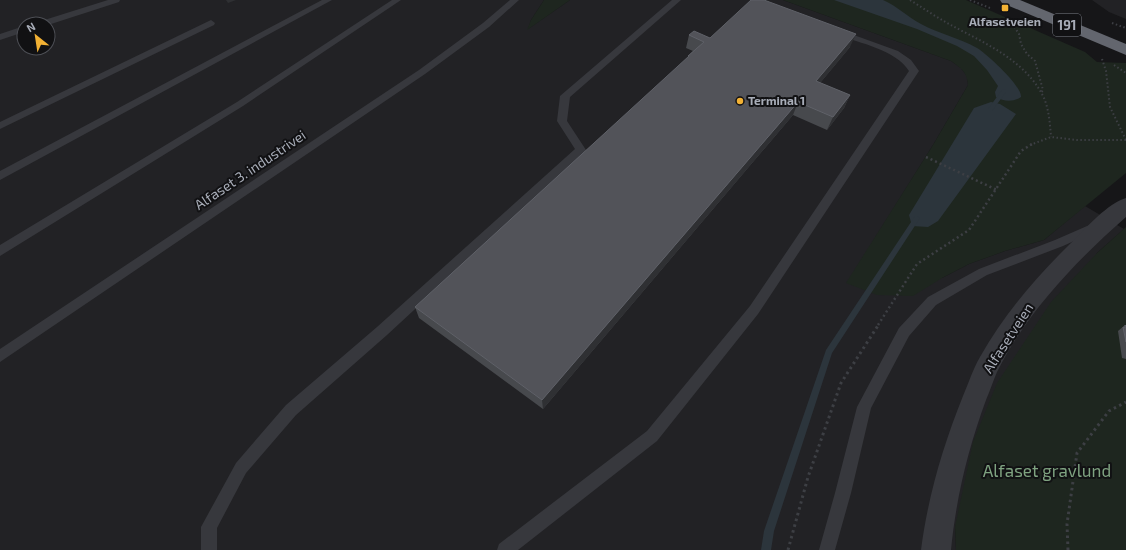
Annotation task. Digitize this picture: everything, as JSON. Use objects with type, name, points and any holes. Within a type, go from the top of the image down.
[{"type":"highway","name":"191","points":[[1035,0],[1126,37]]},
{"type":"highway","name":"191","points":[[1006,8],[1126,50]]},
{"type":"street","name":"Alfasetveien","points":[[936,550],[950,467],[968,414],[988,365],[1006,335],[1049,280],[1106,222],[1126,205]]},
{"type":"lane","points":[[56,19],[116,0]]},
{"type":"lane","points":[[0,176],[328,0]]},
{"type":"lane","points":[[0,251],[240,104],[397,0]]},
{"type":"lane","points":[[209,550],[209,526],[241,468],[291,410],[382,331],[581,150],[562,121],[565,96],[677,0]]},
{"type":"lane","name":"Alfaset 3. industrivei","points":[[0,356],[422,72],[486,26],[513,1]]},
{"type":"lane","points":[[0,126],[211,22]]},
{"type":"lane","points":[[505,550],[652,436],[754,310],[914,71],[908,62],[894,53],[828,29]]},
{"type":"lane","points":[[0,37],[16,32]]},
{"type":"lane","points":[[827,550],[864,407],[904,332],[932,301],[983,272],[1059,243],[1106,222]]},
{"type":"path","points":[[910,0],[949,24],[995,48],[1018,64],[1041,93],[1049,113],[1051,137],[1077,140],[1126,140],[1110,107],[1106,71],[1103,59],[1097,56]]},
{"type":"path","points":[[970,0],[985,5],[991,9]]},
{"type":"path","points":[[1006,8],[1019,34],[1020,44],[1027,54],[1035,61],[1038,68],[1043,90],[1041,93]]},
{"type":"path","points":[[926,157],[997,190]]},
{"type":"path","points":[[1068,550],[1067,524],[1077,453],[1109,411],[1126,402]]},
{"type":"shaded area","points":[[0,0],[544,0],[531,20],[528,29],[570,0],[783,0],[951,61],[961,68],[967,76],[968,85],[933,145],[847,283],[942,278],[969,264],[1005,251],[1044,240],[1085,206],[1124,229],[1097,253],[955,527],[956,550],[0,550]]},
{"type":"shaded area","points":[[834,0],[883,0],[921,24],[977,48],[996,63],[1010,78],[1020,92],[1021,97],[1009,101],[996,97],[995,92],[998,86],[987,70],[974,56],[957,46],[917,29]]},
{"type":"shaded area","points":[[1092,0],[1126,0],[1126,19],[1109,12]]},
{"type":"shaded area","points":[[991,102],[1000,104],[1016,114],[938,221],[928,227],[912,226],[909,215],[974,108]]},
{"type":"green space","points":[[544,0],[570,0],[527,30],[531,20]]},
{"type":"green space","points":[[783,0],[966,0],[1085,52],[1097,62],[1126,63],[1126,173],[1044,240],[1005,251],[969,264],[942,278],[913,296],[877,295],[846,283],[933,145],[968,85],[963,71],[951,61]]},
{"type":"green space","name":"Alfaset gravlund","points":[[1126,227],[1126,550],[956,550],[955,527],[973,442],[997,383],[1051,302],[1097,253]]},
{"type":"building","points":[[751,0],[764,0],[856,34],[816,81],[850,95],[833,117],[798,102],[542,400],[415,307],[704,42],[689,35],[694,31],[710,38]]},
{"type":"building","points":[[1125,325],[1126,342],[1123,327],[1125,328]]},
{"type":"waterway","points":[[990,110],[1004,91]]},
{"type":"waterway","points":[[766,550],[769,531],[829,352],[917,218]]},
{"type":"place","name":"Alfasetveien","points":[[1005,8]]},
{"type":"place","name":"Terminal 1","points":[[740,101]]}]
